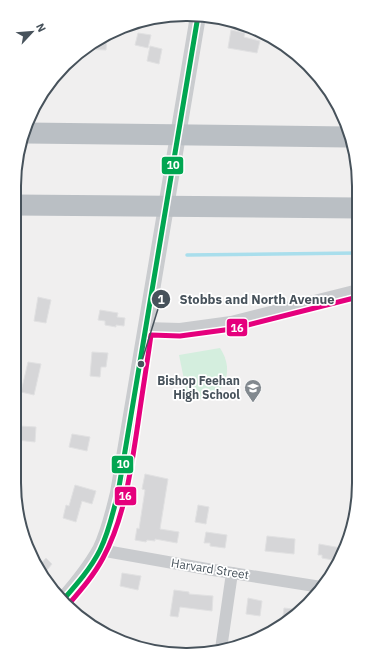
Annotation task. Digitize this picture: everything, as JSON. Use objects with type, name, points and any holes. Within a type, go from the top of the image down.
[{"type":"highway","points":[[30,133],[344,137]]},
{"type":"highway","points":[[21,205],[352,208]]},
{"type":"main road","points":[[66,597],[82,578],[100,550],[111,523],[118,493],[197,21]]},
{"type":"street","points":[[146,328],[180,329],[231,322],[352,292]]},
{"type":"street","name":"Harvard Street","points":[[100,550],[316,586]]},
{"type":"street","points":[[222,644],[232,573]]},
{"type":"green space","points":[[220,348],[225,358],[227,368],[223,386],[209,397],[188,399],[179,355]]},
{"type":"building","points":[[231,30],[245,33],[244,37],[260,41],[257,53],[228,48]]},
{"type":"building","points":[[138,33],[151,35],[148,48],[135,45]]},
{"type":"building","points":[[107,42],[106,50],[94,49]]},
{"type":"building","points":[[150,46],[162,49],[159,64],[147,61]]},
{"type":"building","points":[[38,297],[51,300],[46,323],[34,321]]},
{"type":"building","points":[[100,310],[118,313],[117,317],[125,318],[124,326],[116,325],[116,327],[105,325],[105,321],[98,320]]},
{"type":"building","points":[[92,352],[108,353],[106,367],[101,367],[100,377],[90,376]]},
{"type":"building","points":[[28,362],[41,364],[34,395],[21,392]]},
{"type":"building","points":[[21,426],[36,427],[35,442],[21,440]]},
{"type":"building","points":[[72,434],[90,437],[87,451],[69,447]]},
{"type":"building","points":[[145,474],[168,479],[160,529],[179,532],[177,543],[155,539],[155,541],[147,540],[146,542],[135,540],[137,528],[139,529],[145,490],[142,489]]},
{"type":"building","points":[[75,485],[96,491],[92,504],[82,501],[76,522],[63,518],[66,505],[69,506]]},
{"type":"building","points":[[198,505],[209,507],[206,524],[195,522]]},
{"type":"building","points":[[206,532],[227,535],[225,548],[210,546],[210,543],[204,543]]},
{"type":"building","points":[[267,536],[295,539],[294,554],[265,551]]},
{"type":"building","points":[[319,544],[338,548],[333,560],[322,558],[322,555],[318,555]]},
{"type":"building","points":[[46,558],[52,564],[47,571],[42,563]]},
{"type":"building","points":[[122,573],[141,576],[138,590],[120,586]]},
{"type":"building","points":[[174,590],[189,592],[189,594],[213,596],[212,611],[180,607],[178,617],[170,616]]},
{"type":"building","points":[[248,598],[262,601],[260,616],[246,614]]},
{"type":"building","points":[[284,608],[293,609],[287,614],[283,617]]},
{"type":"waterway","points":[[187,255],[352,253]]},
{"type":"transit line","name":"10","points":[[66,596],[88,570],[100,550],[108,529],[118,493],[197,21]]},
{"type":"transit line","name":"16","points":[[71,602],[103,558],[117,526],[133,458],[151,335],[180,336],[232,329],[352,299]]},
{"type":"place","name":"Stobbs and North Avenue","points":[[141,364]]},
{"type":"place","name":"Bishop Feehan High School","points":[[253,403]]}]
